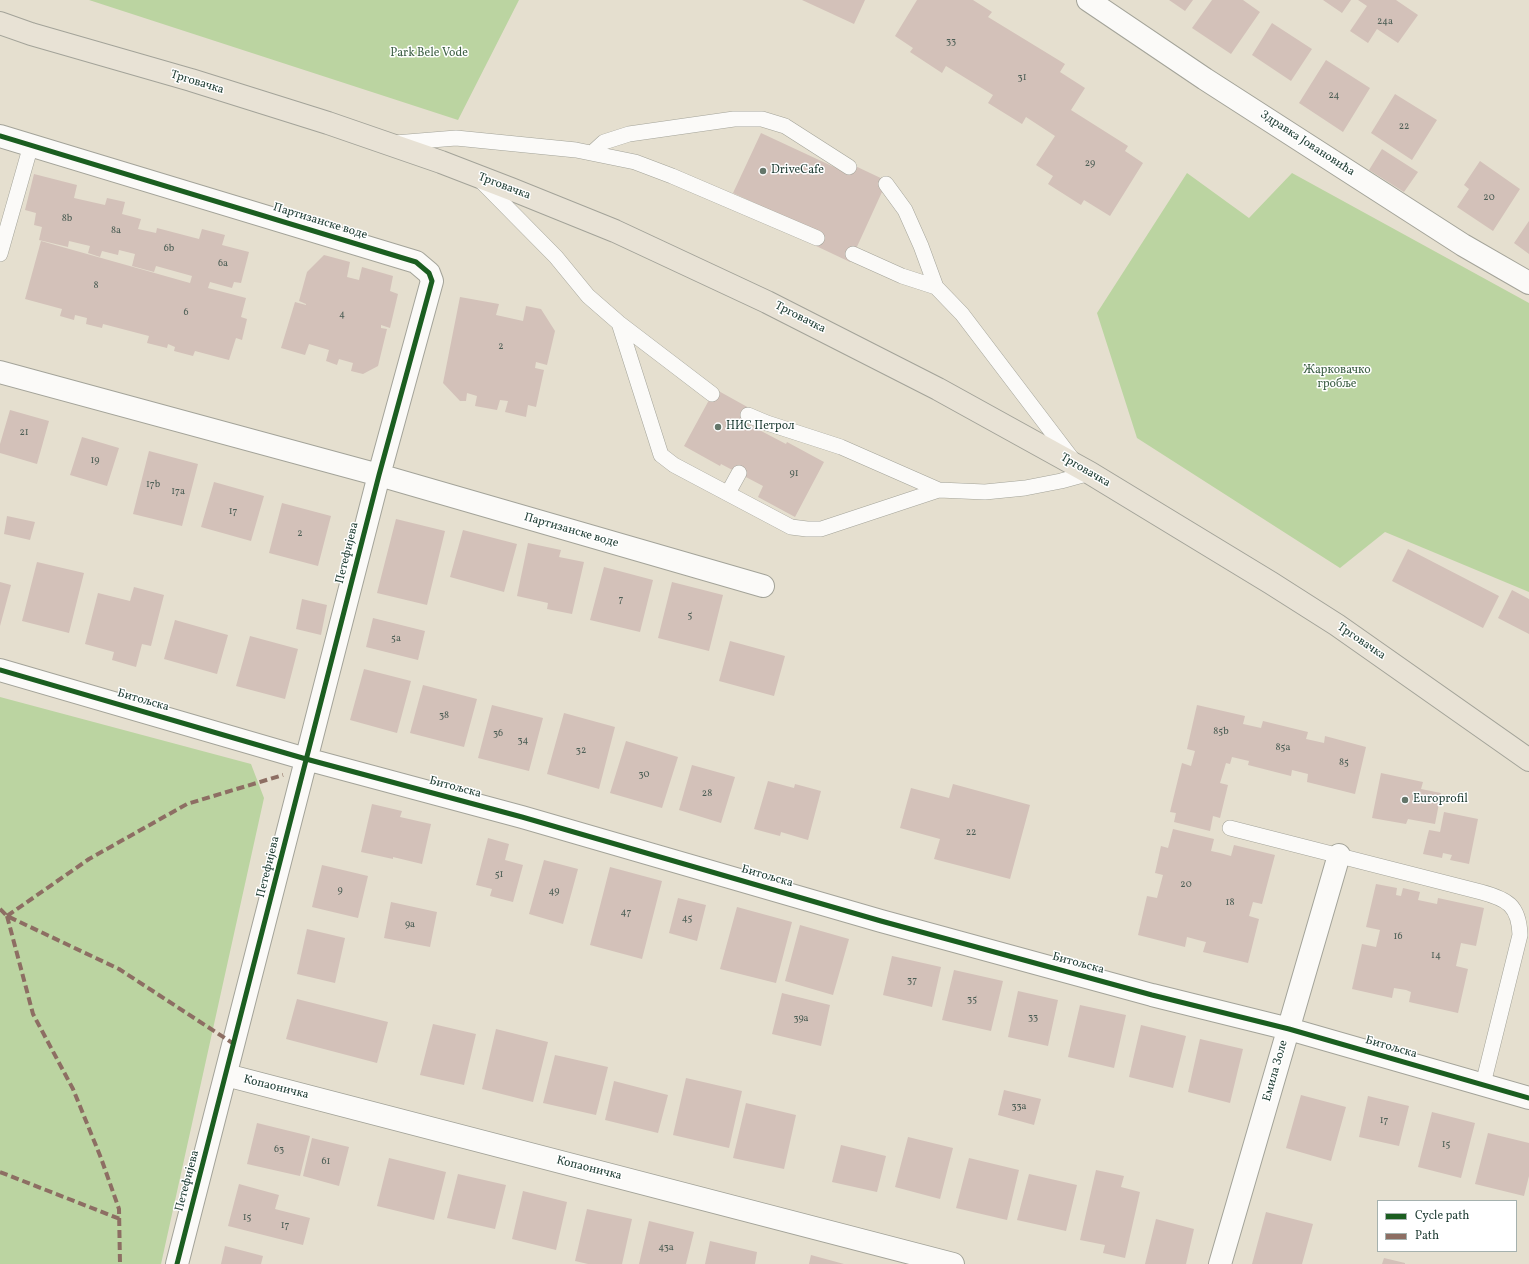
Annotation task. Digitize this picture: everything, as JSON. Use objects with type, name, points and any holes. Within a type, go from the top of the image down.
[{"type":"main road","name":"Трговачка","points":[[0,23],[31,34],[206,85],[387,143],[441,162],[615,231],[767,302],[938,389],[1084,470],[1271,583],[1337,625],[1529,760]]},
{"type":"street","name":"Здравка Јовановића","points":[[1088,0],[1205,79],[1463,245],[1529,283]]},
{"type":"street","name":"Партизанске воде","points":[[0,136],[416,262],[429,273],[432,281],[378,475]]},
{"type":"street","name":"Партизанске воде","points":[[0,372],[378,475],[763,586]]},
{"type":"street","name":"Петефијева","points":[[177,1264],[378,475]]},
{"type":"street","name":"Битољска","points":[[0,670],[306,759],[522,816],[881,921],[1152,995],[1289,1029],[1529,1098]]},
{"type":"street","name":"Емила Золе","points":[[1220,1264],[1339,855]]},
{"type":"street","name":"Копаоничка","points":[[226,1075],[952,1264]]},
{"type":"lane","points":[[592,153],[604,142],[629,134],[748,118],[762,119],[785,126],[822,156],[849,167]]},
{"type":"lane","points":[[387,143],[456,138],[576,150],[634,162],[791,223],[817,238]]},
{"type":"lane","points":[[0,254],[31,145]]},
{"type":"lane","points":[[476,176],[556,257],[588,296],[619,323],[712,394]]},
{"type":"lane","points":[[619,323],[661,455],[674,465],[791,526],[807,529],[821,529],[939,490],[985,492],[1025,488],[1062,481],[1084,470],[962,314],[936,287],[921,246],[905,210],[886,184]]},
{"type":"lane","points":[[853,254],[902,276],[936,287]]},
{"type":"lane","points":[[748,415],[764,427],[841,447],[939,490]]},
{"type":"lane","points":[[728,493],[739,473]]},
{"type":"lane","points":[[1230,828],[1498,897],[1509,903],[1514,910],[1520,925],[1520,935],[1483,1084]]},
{"type":"green space","name":"Park Bele Vode","points":[[89,0],[519,0],[458,120]]},
{"type":"green space","name":"Жарковачко гробље","points":[[1187,173],[1249,218],[1292,173],[1529,303],[1529,592],[1385,532],[1340,568],[1137,438],[1097,313]]},
{"type":"green space","points":[[0,697],[251,764],[264,798],[161,1264],[0,1264]]},
{"type":"building","points":[[802,0],[865,0],[854,24]]},
{"type":"building","points":[[917,0],[973,0],[992,12],[988,17],[1065,64],[1060,72],[1085,88],[1071,110],[1128,146],[1125,151],[1143,163],[1110,216],[1084,200],[1081,205],[1048,184],[1053,176],[1036,165],[1055,136],[1026,117],[1022,124],[988,103],[993,95],[946,66],[942,73],[910,52],[913,48],[895,36]]},
{"type":"building","points":[[1169,0],[1193,0],[1185,11]]},
{"type":"building","points":[[1212,0],[1243,0],[1260,12],[1231,54],[1192,28]]},
{"type":"building","points":[[1323,0],[1351,0],[1342,13]]},
{"type":"building","points":[[1358,0],[1396,0],[1418,15],[1398,43],[1377,29],[1368,43],[1350,31],[1367,6]]},
{"type":"building","points":[[1272,23],[1312,49],[1291,81],[1252,55]]},
{"type":"building","points":[[1326,60],[1370,88],[1343,132],[1299,103]]},
{"type":"building","points":[[1395,94],[1437,120],[1412,160],[1371,133]]},
{"type":"building","points":[[761,133],[847,173],[851,164],[887,181],[850,262],[814,245],[819,233],[733,193]]},
{"type":"building","points":[[1382,149],[1418,172],[1404,192],[1369,170]]},
{"type":"building","points":[[1480,161],[1520,189],[1493,231],[1457,207],[1469,189],[1464,185]]},
{"type":"building","points":[[34,174],[77,185],[74,198],[105,205],[107,198],[125,202],[122,214],[141,219],[138,229],[156,233],[157,228],[199,239],[202,229],[225,235],[222,245],[249,252],[241,283],[234,282],[232,288],[210,282],[208,288],[246,298],[241,317],[247,319],[242,340],[236,338],[229,360],[195,351],[193,356],[174,351],[175,347],[168,344],[167,348],[147,343],[149,336],[103,324],[102,328],[86,324],[87,318],[75,315],[74,320],[60,316],[62,309],[25,299],[41,241],[190,283],[192,276],[156,266],[154,272],[132,266],[135,254],[119,250],[118,255],[102,251],[100,257],[88,253],[90,246],[69,241],[68,247],[39,240],[42,227],[34,225],[36,213],[25,210]]},
{"type":"building","points":[[1529,221],[1529,254],[1514,243]]},
{"type":"building","points":[[324,255],[350,262],[347,277],[359,280],[362,267],[393,276],[390,291],[398,294],[390,328],[381,325],[381,328],[387,329],[378,366],[363,374],[351,371],[353,363],[339,359],[337,365],[326,361],[329,350],[309,344],[305,355],[281,348],[295,302],[306,305],[299,301],[307,272]]},
{"type":"building","points":[[460,297],[499,304],[496,315],[523,321],[526,306],[541,309],[555,331],[547,365],[536,362],[535,368],[544,370],[536,407],[528,405],[526,417],[505,412],[508,401],[500,400],[497,410],[475,406],[477,396],[467,393],[466,401],[460,401],[443,383]]},
{"type":"building","points":[[715,389],[751,409],[744,422],[786,444],[787,442],[824,462],[795,517],[758,497],[763,486],[721,464],[720,466],[684,446]]},
{"type":"building","points":[[10,410],[49,421],[37,464],[0,453],[0,444]]},
{"type":"building","points":[[82,437],[119,448],[107,486],[70,475]]},
{"type":"building","points":[[149,451],[198,464],[182,526],[133,514]]},
{"type":"building","points":[[214,482],[264,496],[251,541],[201,527]]},
{"type":"building","points":[[282,503],[331,516],[318,566],[269,553]]},
{"type":"building","points":[[7,516],[35,522],[30,540],[4,534]]},
{"type":"building","points":[[396,519],[445,531],[427,605],[377,593]]},
{"type":"building","points":[[463,530],[517,544],[504,592],[450,577]]},
{"type":"building","points":[[528,543],[561,550],[559,557],[584,562],[572,614],[547,609],[548,603],[517,596]]},
{"type":"building","points":[[1408,549],[1499,596],[1483,628],[1392,581]]},
{"type":"building","points":[[37,562],[84,573],[69,633],[22,621]]},
{"type":"building","points":[[604,567],[653,580],[640,632],[590,620]]},
{"type":"building","points":[[0,582],[11,585],[0,626]]},
{"type":"building","points":[[672,582],[723,595],[709,651],[658,638]]},
{"type":"building","points":[[134,587],[164,595],[151,646],[142,644],[136,667],[112,660],[114,652],[85,644],[98,593],[130,601]]},
{"type":"building","points":[[1512,590],[1529,599],[1529,634],[1498,618]]},
{"type":"building","points":[[302,599],[327,605],[321,635],[296,629]]},
{"type":"building","points":[[373,618],[425,631],[418,660],[366,647]]},
{"type":"building","points":[[175,620],[228,635],[217,674],[164,659]]},
{"type":"building","points":[[250,636],[298,649],[285,699],[236,686]]},
{"type":"building","points":[[730,641],[785,656],[774,696],[719,681]]},
{"type":"building","points":[[364,669],[411,681],[397,733],[350,720]]},
{"type":"building","points":[[423,685],[477,699],[464,747],[410,733]]},
{"type":"building","points":[[492,705],[543,718],[529,771],[478,758]]},
{"type":"building","points":[[1197,705],[1245,716],[1243,724],[1261,728],[1263,721],[1308,732],[1306,739],[1324,743],[1325,736],[1366,747],[1355,794],[1307,782],[1308,774],[1292,770],[1291,776],[1248,765],[1249,761],[1232,757],[1230,764],[1226,763],[1220,783],[1228,785],[1220,818],[1213,816],[1210,831],[1174,822],[1176,813],[1170,812],[1182,763],[1191,766],[1195,751],[1187,749]]},
{"type":"building","points":[[564,713],[615,727],[599,789],[547,774]]},
{"type":"building","points":[[626,741],[678,757],[662,808],[610,793]]},
{"type":"building","points":[[692,765],[735,777],[721,823],[679,810]]},
{"type":"building","points":[[1381,773],[1423,782],[1421,789],[1441,793],[1435,824],[1408,819],[1406,824],[1372,818]]},
{"type":"building","points":[[768,781],[794,788],[795,784],[821,791],[808,840],[781,832],[780,836],[754,829]]},
{"type":"building","points":[[953,784],[1030,805],[1010,879],[934,859],[940,839],[900,828],[911,788],[949,798]]},
{"type":"building","points":[[372,804],[402,811],[400,817],[431,824],[422,864],[393,857],[393,859],[361,852]]},
{"type":"building","points":[[1444,812],[1478,819],[1469,864],[1450,860],[1452,855],[1443,853],[1442,858],[1423,854],[1429,830],[1440,832]]},
{"type":"building","points":[[1173,829],[1214,839],[1211,851],[1231,856],[1234,845],[1275,855],[1262,904],[1253,902],[1249,916],[1259,919],[1248,963],[1203,952],[1206,942],[1187,937],[1185,947],[1138,935],[1147,896],[1157,898],[1163,875],[1155,873],[1161,846],[1168,848]]},
{"type":"building","points":[[488,838],[509,844],[505,860],[523,865],[513,902],[490,896],[492,889],[476,885]]},
{"type":"building","points":[[544,860],[578,869],[563,924],[529,914]]},
{"type":"building","points":[[322,865],[368,876],[358,918],[312,907]]},
{"type":"building","points":[[610,867],[662,881],[642,959],[590,945]]},
{"type":"building","points":[[1376,884],[1397,888],[1396,895],[1401,896],[1403,888],[1420,892],[1418,900],[1437,904],[1438,898],[1484,908],[1476,946],[1461,943],[1456,966],[1468,969],[1458,1013],[1409,1002],[1411,992],[1406,990],[1394,988],[1392,998],[1352,989],[1362,944],[1376,947],[1380,930],[1366,927]]},
{"type":"building","points":[[678,898],[706,905],[697,941],[669,933]]},
{"type":"building","points":[[391,902],[437,912],[430,947],[384,938]]},
{"type":"building","points":[[737,907],[792,922],[776,983],[720,969]]},
{"type":"building","points":[[800,925],[849,939],[833,995],[785,981]]},
{"type":"building","points":[[307,929],[345,938],[335,983],[297,974]]},
{"type":"building","points":[[892,956],[941,967],[932,1007],[883,995]]},
{"type":"building","points":[[954,970],[1003,981],[991,1031],[942,1020]]},
{"type":"building","points":[[1018,991],[1058,1000],[1048,1046],[1008,1037]]},
{"type":"building","points":[[782,993],[830,1005],[821,1046],[772,1034]]},
{"type":"building","points":[[297,999],[388,1022],[377,1063],[286,1039]]},
{"type":"building","points":[[1080,1005],[1126,1015],[1114,1068],[1068,1057]]},
{"type":"building","points":[[433,1024],[476,1034],[464,1085],[420,1075]]},
{"type":"building","points":[[1141,1025],[1186,1036],[1173,1088],[1129,1077]]},
{"type":"building","points":[[496,1029],[548,1042],[533,1102],[482,1089]]},
{"type":"building","points":[[1200,1039],[1243,1049],[1230,1103],[1188,1092]]},
{"type":"building","points":[[555,1055],[608,1067],[596,1115],[543,1103]]},
{"type":"building","points":[[686,1078],[742,1091],[729,1148],[673,1135]]},
{"type":"building","points":[[614,1081],[668,1095],[658,1133],[605,1120]]},
{"type":"building","points":[[1004,1090],[1041,1099],[1034,1125],[998,1115]]},
{"type":"building","points":[[1301,1095],[1346,1107],[1331,1161],[1286,1148]]},
{"type":"building","points":[[1368,1096],[1409,1106],[1399,1146],[1359,1137]]},
{"type":"building","points":[[746,1103],[796,1115],[784,1169],[733,1158]]},
{"type":"building","points":[[1432,1112],[1475,1123],[1461,1178],[1418,1167]]},
{"type":"building","points":[[257,1123],[310,1136],[300,1176],[247,1164]]},
{"type":"building","points":[[1488,1133],[1529,1143],[1529,1176],[1524,1196],[1475,1184]]},
{"type":"building","points":[[908,1137],[953,1148],[940,1199],[895,1187]]},
{"type":"building","points":[[312,1138],[349,1147],[339,1186],[303,1176]]},
{"type":"building","points":[[841,1145],[886,1156],[877,1192],[832,1182]]},
{"type":"building","points":[[389,1158],[446,1172],[434,1220],[377,1206]]},
{"type":"building","points":[[969,1158],[1019,1170],[1007,1220],[956,1208]]},
{"type":"building","points":[[1096,1170],[1124,1176],[1121,1187],[1140,1192],[1125,1258],[1103,1253],[1105,1245],[1080,1240]]},
{"type":"building","points":[[458,1174],[506,1185],[495,1229],[447,1218]]},
{"type":"building","points":[[1029,1174],[1077,1185],[1066,1231],[1017,1220]]},
{"type":"building","points":[[239,1184],[279,1195],[275,1209],[310,1218],[303,1245],[228,1226]]},
{"type":"building","points":[[523,1191],[567,1202],[556,1250],[512,1239]]},
{"type":"building","points":[[587,1209],[632,1219],[622,1264],[588,1264],[575,1261]]},
{"type":"building","points":[[1266,1212],[1313,1224],[1302,1264],[1252,1264]]},
{"type":"building","points":[[1156,1219],[1194,1229],[1186,1264],[1145,1264]]},
{"type":"building","points":[[649,1221],[694,1232],[686,1264],[639,1264]]},
{"type":"building","points":[[710,1241],[757,1252],[755,1264],[705,1264]]},
{"type":"building","points":[[225,1246],[263,1256],[261,1264],[221,1264]]},
{"type":"building","points":[[811,1255],[844,1264],[809,1264]]},
{"type":"building","points":[[1384,1258],[1405,1263],[1405,1264],[1382,1264]]},
{"type":"marked path","points":[[7,916],[89,859],[187,804],[283,775]]},
{"type":"marked path","points":[[0,909],[7,916],[119,969],[234,1044]]},
{"type":"marked path","points":[[7,916],[33,1014],[73,1089],[101,1158],[119,1209],[120,1264]]},
{"type":"marked path","points":[[0,1172],[120,1219]]},
{"type":"cycle path","points":[[0,136],[416,262],[429,273],[432,281],[379,475],[177,1264]]},
{"type":"cycle path","points":[[0,670],[306,759],[522,817],[881,921],[1152,995],[1289,1029],[1529,1098]]},
{"type":"place","name":"DriveCafe","points":[[763,171]]},
{"type":"place","name":"НИС Петрол","points":[[718,427]]},
{"type":"place","name":"Europrofil","points":[[1405,800]]}]
